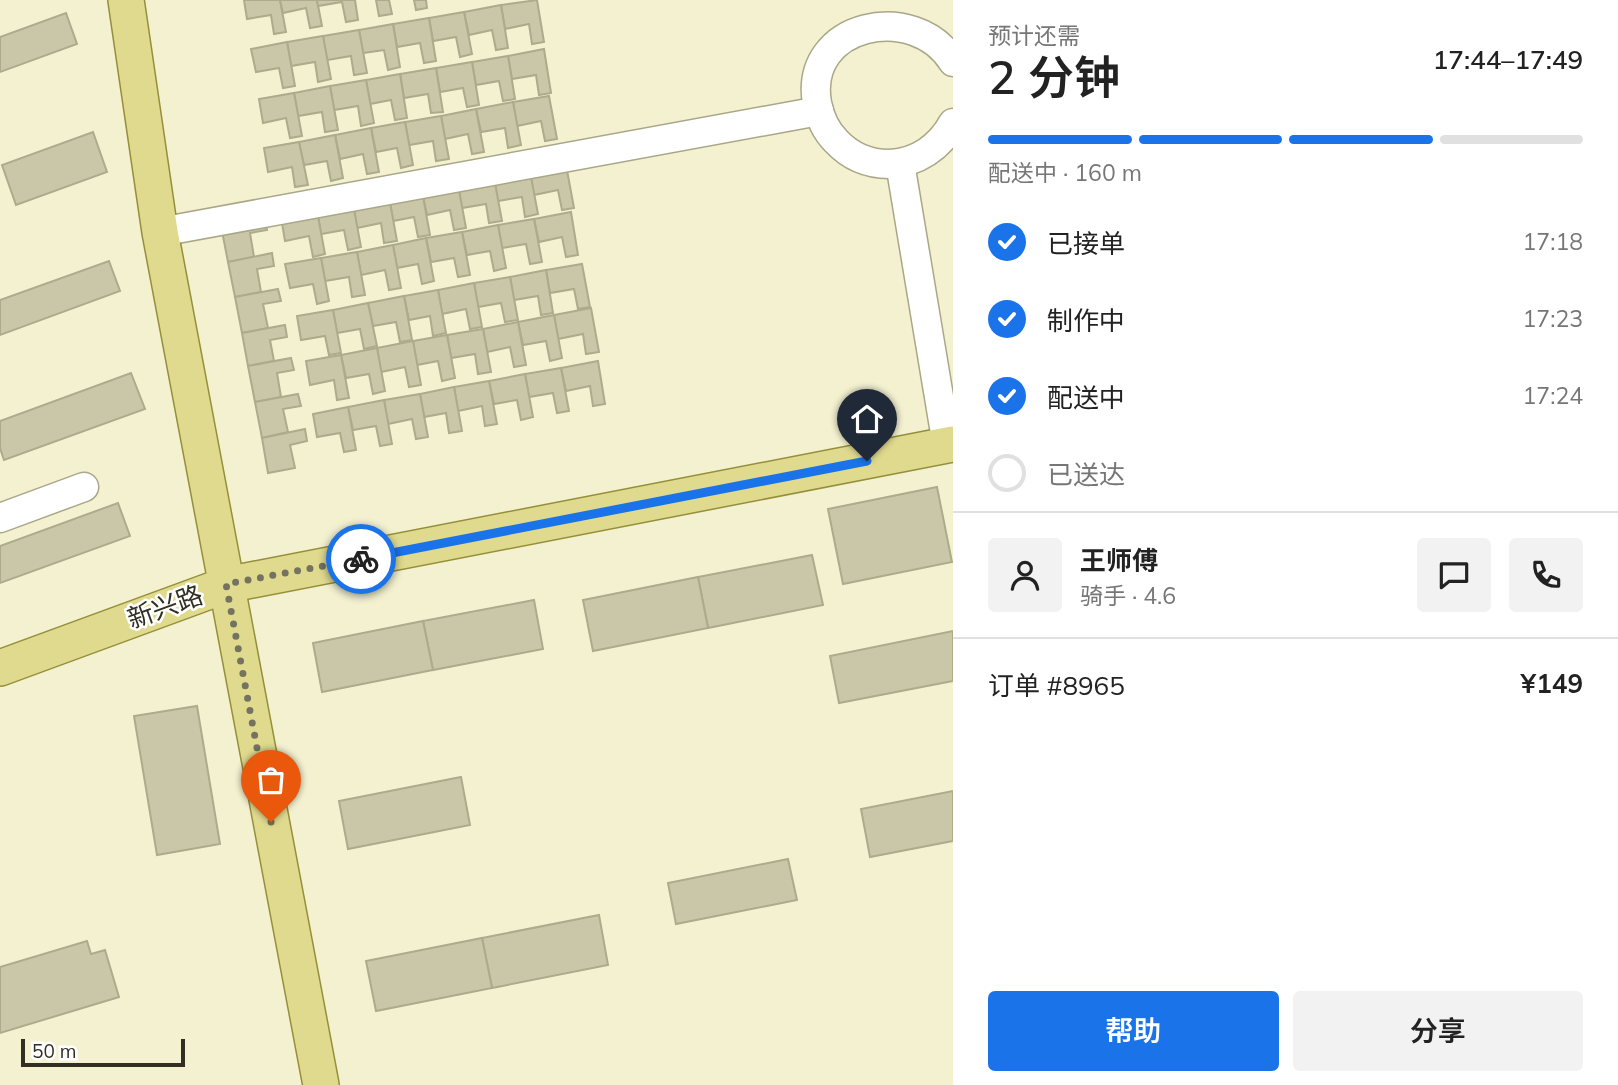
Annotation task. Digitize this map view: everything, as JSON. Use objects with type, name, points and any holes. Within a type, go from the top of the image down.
[{"type":"main road","points":[[127,0],[160,232],[321,1085]]},
{"type":"main road","name":"新兴路","points":[[0,647],[225,575],[949,435]]},
{"type":"main road","name":"新兴路","points":[[0,668],[225,575]]},
{"type":"street","points":[[953,62],[944,47],[920,28],[874,11],[828,54],[817,82],[819,111],[832,138],[856,157],[870,162],[900,163],[928,152],[939,143],[953,122]]},
{"type":"street","points":[[160,232],[819,111]]},
{"type":"street","points":[[900,163],[949,435]]},
{"type":"street","points":[[0,518],[84,487]]},
{"type":"building","points":[[244,0],[280,0],[286,32],[274,34],[271,15],[247,19]]},
{"type":"building","points":[[280,0],[317,0],[322,26],[310,28],[306,8],[283,13]]},
{"type":"building","points":[[317,0],[355,0],[358,20],[346,22],[342,2],[318,6]]},
{"type":"building","points":[[376,0],[389,0],[392,14],[379,16]]},
{"type":"building","points":[[414,0],[426,0],[427,8],[416,10]]},
{"type":"building","points":[[537,0],[544,42],[532,44],[529,24],[505,29],[501,5]]},
{"type":"building","points":[[501,5],[508,48],[496,50],[492,30],[469,35],[464,12]]},
{"type":"building","points":[[464,12],[472,54],[460,57],[456,37],[433,41],[429,18]]},
{"type":"building","points":[[66,13],[77,44],[0,72],[0,37]]},
{"type":"building","points":[[429,18],[436,61],[424,63],[420,43],[397,47],[393,24]]},
{"type":"building","points":[[393,24],[400,67],[388,70],[384,50],[363,53],[359,30]]},
{"type":"building","points":[[359,30],[367,73],[354,75],[351,56],[327,60],[323,36]]},
{"type":"building","points":[[323,36],[331,79],[318,82],[315,62],[291,66],[287,42]]},
{"type":"building","points":[[287,42],[295,86],[283,88],[279,68],[256,72],[251,49]]},
{"type":"building","points":[[544,49],[551,93],[539,95],[536,75],[512,79],[508,56]]},
{"type":"building","points":[[508,56],[515,99],[503,101],[499,81],[476,85],[472,62]]},
{"type":"building","points":[[472,62],[479,105],[467,107],[463,88],[440,92],[436,68]]},
{"type":"building","points":[[436,68],[443,112],[431,113],[428,94],[404,98],[400,74]]},
{"type":"building","points":[[400,74],[407,118],[395,120],[391,100],[370,104],[366,80]]},
{"type":"building","points":[[366,80],[374,123],[361,126],[358,106],[334,110],[330,86]]},
{"type":"building","points":[[330,86],[338,130],[325,132],[322,112],[298,116],[294,93]]},
{"type":"building","points":[[294,93],[302,136],[290,138],[286,118],[263,123],[259,99]]},
{"type":"building","points":[[549,96],[557,139],[545,141],[541,121],[517,126],[513,102]]},
{"type":"building","points":[[513,102],[521,145],[508,148],[505,128],[481,132],[476,109]]},
{"type":"building","points":[[476,109],[484,152],[472,154],[468,134],[445,139],[441,116]]},
{"type":"building","points":[[441,116],[449,159],[436,161],[433,141],[409,145],[405,122]]},
{"type":"building","points":[[405,122],[413,165],[401,168],[397,148],[376,152],[371,128]]},
{"type":"building","points":[[371,128],[379,172],[367,174],[363,154],[340,159],[335,135]]},
{"type":"building","points":[[93,132],[107,172],[16,205],[2,165]]},
{"type":"building","points":[[335,135],[343,178],[331,181],[327,161],[304,165],[299,142]]},
{"type":"building","points":[[299,142],[308,185],[295,187],[292,167],[268,172],[264,148]]},
{"type":"building","points":[[566,165],[574,208],[562,210],[558,190],[534,195],[530,172]]},
{"type":"building","points":[[530,172],[538,214],[525,217],[522,197],[498,201],[494,178]]},
{"type":"building","points":[[494,178],[502,221],[489,223],[486,204],[462,208],[458,185]]},
{"type":"building","points":[[458,185],[466,228],[454,230],[450,210],[427,215],[422,191]]},
{"type":"building","points":[[422,191],[430,235],[418,237],[414,217],[393,221],[389,197]]},
{"type":"building","points":[[389,197],[397,241],[384,243],[381,223],[357,228],[353,204]]},
{"type":"building","points":[[353,204],[361,247],[348,250],[344,230],[321,234],[317,211]]},
{"type":"building","points":[[317,211],[325,254],[313,257],[309,236],[285,241],[281,217]]},
{"type":"building","points":[[571,212],[578,255],[566,257],[562,237],[539,242],[534,219]]},
{"type":"building","points":[[265,217],[267,230],[250,233],[254,257],[228,262],[221,226]]},
{"type":"building","points":[[534,219],[542,262],[530,264],[526,244],[502,248],[498,225]]},
{"type":"building","points":[[498,225],[506,268],[494,271],[490,251],[467,255],[462,232]]},
{"type":"building","points":[[462,232],[470,275],[458,277],[454,258],[431,262],[426,238]]},
{"type":"building","points":[[426,238],[434,281],[422,284],[418,264],[397,268],[393,245]]},
{"type":"building","points":[[393,245],[401,288],[389,290],[385,270],[361,275],[357,252]]},
{"type":"building","points":[[357,252],[365,295],[352,297],[349,277],[325,281],[321,258]]},
{"type":"building","points":[[272,253],[274,266],[257,269],[261,292],[235,297],[228,262]]},
{"type":"building","points":[[321,258],[329,301],[317,304],[313,284],[290,288],[285,264]]},
{"type":"building","points":[[109,261],[120,291],[0,335],[0,300]]},
{"type":"building","points":[[582,264],[590,307],[578,309],[574,289],[550,293],[546,270]]},
{"type":"building","points":[[546,270],[553,313],[541,315],[538,296],[514,300],[510,277]]},
{"type":"building","points":[[510,277],[518,320],[505,322],[501,303],[478,307],[474,283]]},
{"type":"building","points":[[474,283],[482,327],[470,329],[466,309],[442,314],[438,290]]},
{"type":"building","points":[[278,289],[281,301],[263,304],[268,328],[242,333],[235,297]]},
{"type":"building","points":[[438,290],[446,333],[433,336],[430,316],[409,320],[404,296]]},
{"type":"building","points":[[404,296],[412,340],[400,342],[396,322],[373,326],[368,303]]},
{"type":"building","points":[[368,303],[377,346],[364,349],[360,329],[337,333],[333,310]]},
{"type":"building","points":[[591,308],[599,352],[586,354],[583,334],[558,339],[554,315]]},
{"type":"building","points":[[333,310],[341,353],[329,355],[325,336],[301,340],[297,316]]},
{"type":"building","points":[[554,315],[562,358],[550,361],[546,341],[523,345],[518,322]]},
{"type":"building","points":[[518,322],[526,365],[514,367],[510,347],[487,352],[483,329]]},
{"type":"building","points":[[285,325],[287,337],[270,340],[274,361],[248,366],[242,333]]},
{"type":"building","points":[[483,329],[491,372],[478,374],[475,354],[451,358],[447,335]]},
{"type":"building","points":[[447,335],[455,378],[442,381],[438,361],[417,365],[413,341]]},
{"type":"building","points":[[413,341],[421,385],[409,387],[405,367],[381,372],[377,348]]},
{"type":"building","points":[[377,348],[385,391],[373,394],[369,374],[346,378],[341,355]]},
{"type":"building","points":[[341,355],[349,398],[337,400],[334,380],[310,385],[306,361]]},
{"type":"building","points":[[291,358],[294,370],[277,373],[281,397],[255,402],[248,366]]},
{"type":"building","points":[[598,361],[605,404],[593,406],[590,386],[566,391],[561,368]]},
{"type":"building","points":[[561,368],[569,411],[557,413],[553,393],[529,397],[525,374]]},
{"type":"building","points":[[131,373],[145,409],[4,460],[0,448],[0,421]]},
{"type":"building","points":[[525,374],[533,417],[521,420],[517,400],[494,404],[489,381]]},
{"type":"building","points":[[489,381],[497,424],[485,426],[482,406],[458,411],[454,387]]},
{"type":"building","points":[[454,387],[462,431],[449,433],[446,413],[424,417],[420,394]]},
{"type":"building","points":[[298,394],[301,406],[283,409],[288,432],[262,438],[255,402]]},
{"type":"building","points":[[420,394],[428,437],[416,439],[412,419],[388,424],[384,400]]},
{"type":"building","points":[[384,400],[392,444],[380,446],[376,426],[353,430],[348,407]]},
{"type":"building","points":[[348,407],[356,450],[344,452],[340,433],[317,437],[313,414]]},
{"type":"building","points":[[305,429],[307,441],[290,445],[295,468],[268,473],[262,438]]},
{"type":"building","points":[[937,487],[952,562],[843,584],[828,509]]},
{"type":"building","points":[[118,503],[130,536],[0,583],[0,546]]},
{"type":"building","points":[[812,555],[823,605],[708,628],[698,577]]},
{"type":"building","points":[[698,577],[708,628],[593,651],[583,600]]},
{"type":"building","points":[[534,600],[543,649],[433,670],[423,621]]},
{"type":"building","points":[[423,621],[433,670],[322,692],[313,643]]},
{"type":"building","points":[[953,631],[953,681],[839,703],[830,656]]},
{"type":"building","points":[[197,706],[220,844],[157,855],[134,716]]},
{"type":"building","points":[[461,777],[470,825],[348,849],[339,801]]},
{"type":"building","points":[[953,791],[953,841],[870,857],[861,809]]},
{"type":"building","points":[[788,859],[797,900],[676,924],[668,883]]},
{"type":"building","points":[[599,915],[608,965],[492,988],[482,938]]},
{"type":"building","points":[[482,938],[492,988],[376,1011],[366,961]]},
{"type":"building","points":[[87,941],[91,954],[105,950],[119,997],[0,1033],[0,967]]},
{"type":"way so far","points":[[271,822],[226,584],[361,559]]},
{"type":"route","points":[[361,559],[867,461]]}]
